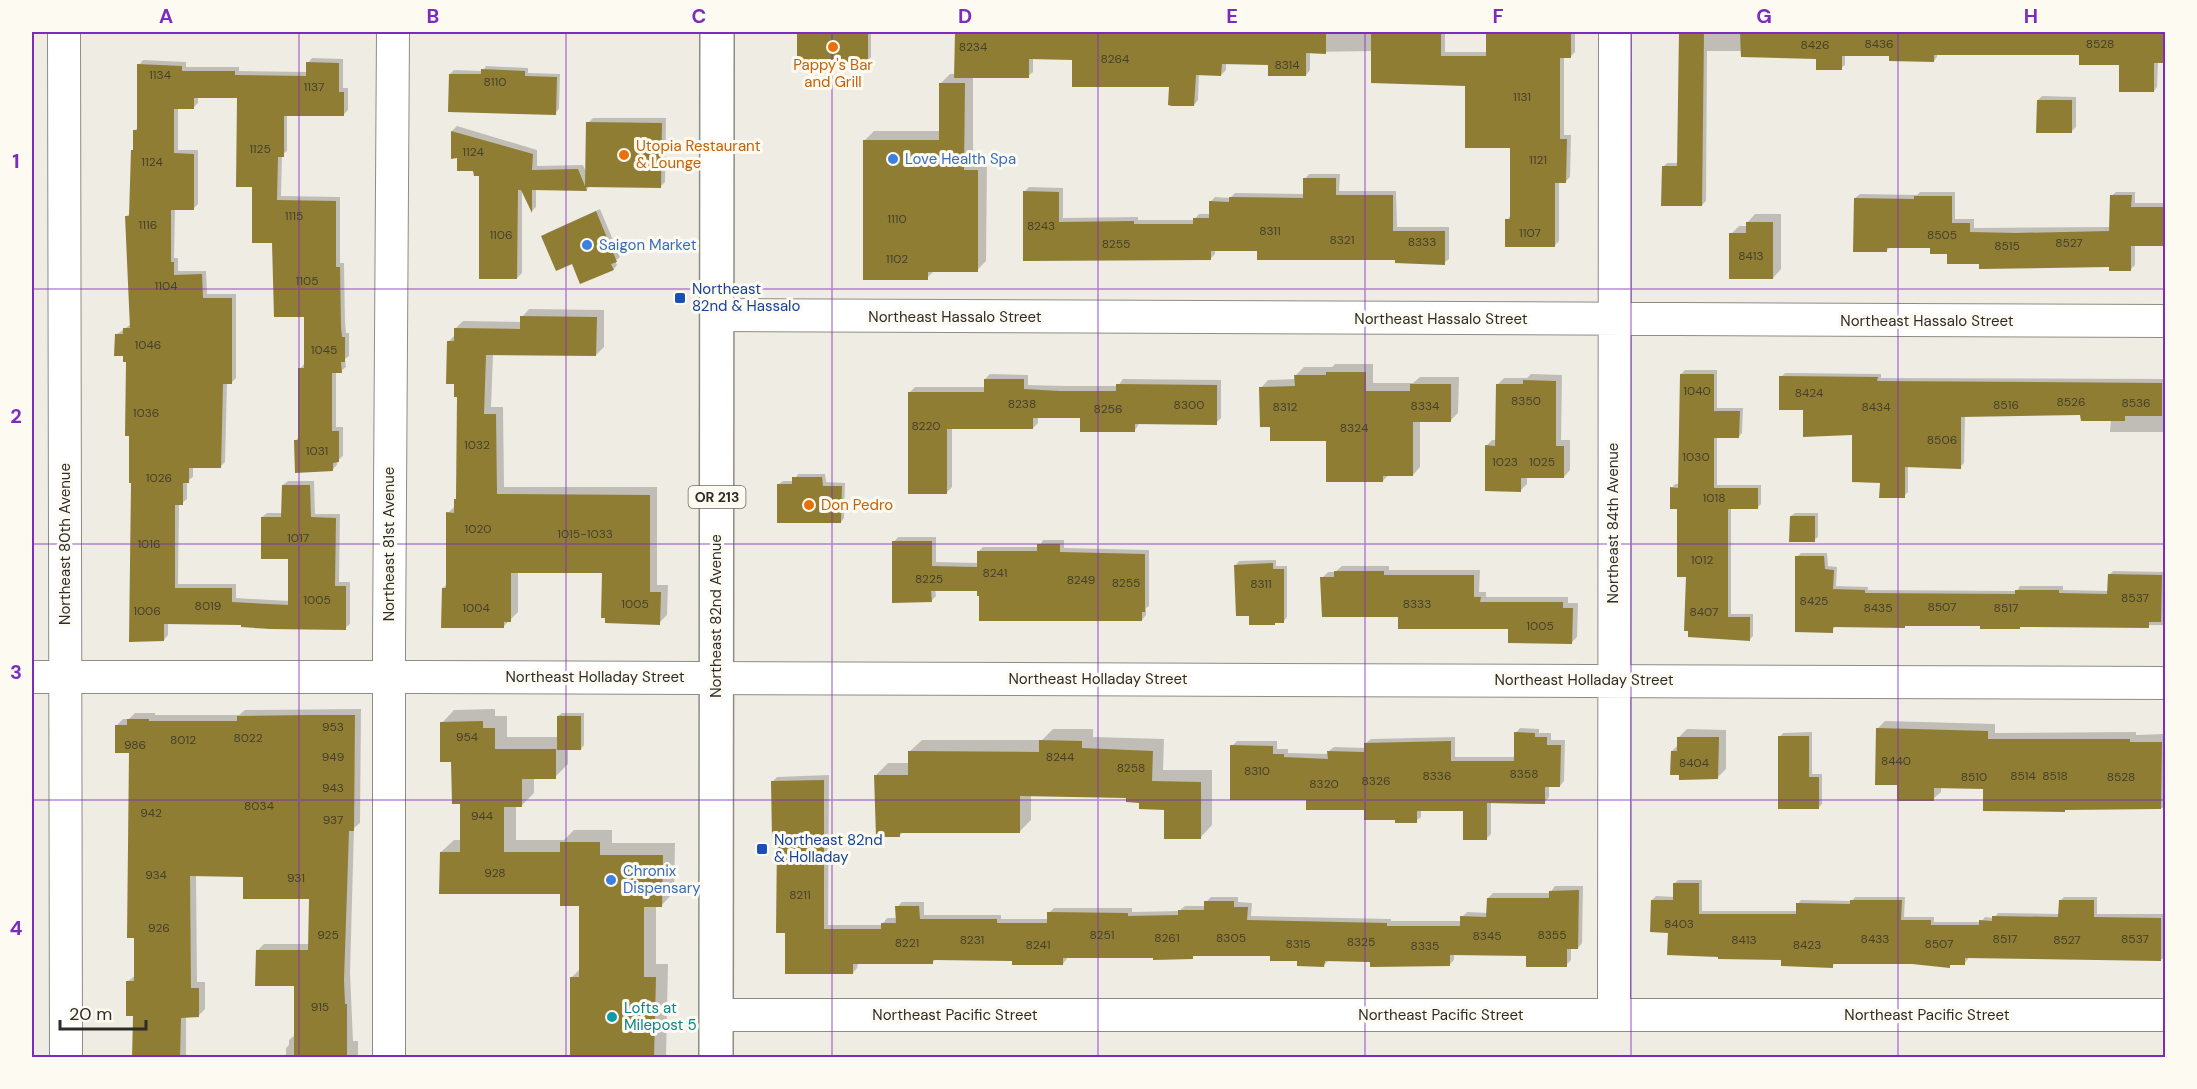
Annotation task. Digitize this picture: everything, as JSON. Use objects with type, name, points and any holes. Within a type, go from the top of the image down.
[{"type":"main road","name":"Northeast 82nd Avenue","points":[[716,1058],[717,32]]},
{"type":"street","name":"Northeast 80th Avenue","points":[[64,32],[66,1058]]},
{"type":"street","name":"Northeast 81st Avenue","points":[[389,1058],[388,676],[393,32]]},
{"type":"street","name":"Northeast 84th Avenue","points":[[1614,1015],[1615,32]]},
{"type":"street","name":"Northeast Hassalo Street","points":[[717,315],[2166,321]]},
{"type":"street","name":"Northeast Holladay Street","points":[[32,677],[388,676],[2166,683]]},
{"type":"street","name":"Northeast Pacific Street","points":[[716,1015],[2166,1016]]},
{"type":"building","name":"Pappy's Bar and Grill","points":[[797,32],[868,32],[868,62],[797,62]]},
{"type":"building","points":[[955,32],[1326,32],[1326,54],[1306,53],[1306,76],[1268,76],[1268,65],[1222,64],[1221,76],[1196,75],[1194,106],[1172,106],[1168,105],[1169,87],[1072,87],[1072,60],[1029,59],[1029,78],[954,78]]},
{"type":"building","points":[[1371,32],[1441,32],[1441,56],[1486,56],[1486,32],[1571,32],[1571,58],[1560,58],[1560,139],[1567,139],[1566,183],[1555,183],[1555,247],[1505,247],[1505,219],[1510,219],[1510,148],[1465,148],[1465,86],[1371,83]]},
{"type":"building","points":[[1679,32],[1704,32],[1702,206],[1661,206],[1662,166],[1677,166]]},
{"type":"building","points":[[1740,32],[2166,32],[2166,63],[2154,63],[2154,92],[2119,92],[2119,65],[2079,65],[2079,55],[1934,55],[1934,62],[1889,61],[1889,56],[1842,56],[1842,70],[1816,70],[1816,59],[1741,57]]},
{"type":"building","points":[[306,62],[339,63],[339,92],[344,92],[344,116],[284,116],[284,157],[278,157],[277,200],[336,201],[336,267],[340,267],[341,327],[342,337],[345,337],[345,362],[341,362],[342,373],[332,373],[332,431],[339,431],[339,462],[333,463],[333,471],[295,473],[294,440],[298,440],[298,368],[304,368],[304,317],[274,317],[272,243],[252,243],[252,187],[236,187],[237,98],[194,98],[194,109],[174,109],[174,153],[194,154],[194,210],[171,210],[171,262],[174,262],[174,275],[202,274],[203,298],[232,298],[232,384],[223,384],[221,468],[189,468],[189,483],[183,483],[183,505],[175,505],[175,588],[232,588],[232,602],[288,605],[288,559],[261,559],[261,517],[281,517],[282,485],[310,485],[311,517],[336,518],[335,586],[346,586],[346,630],[164,624],[164,641],[129,642],[131,483],[129,483],[129,436],[125,436],[126,362],[123,362],[123,356],[114,356],[115,334],[123,334],[123,328],[130,328],[125,216],[129,216],[133,130],[137,130],[137,64],[182,66],[182,71],[235,71],[235,75],[306,76]]},
{"type":"building","points":[[481,69],[525,71],[525,76],[557,77],[556,115],[448,112],[449,74],[481,74]]},
{"type":"building","points":[[939,83],[965,83],[964,170],[978,170],[978,272],[928,272],[928,280],[863,280],[863,140],[939,140]]},
{"type":"building","points":[[2037,100],[2072,100],[2072,133],[2036,133]]},
{"type":"building","points":[[586,122],[662,123],[661,188],[586,187],[587,191],[532,190],[532,213],[521,190],[518,190],[517,279],[479,279],[479,176],[474,176],[473,171],[457,171],[457,158],[451,159],[451,131],[533,154],[532,170],[578,169],[585,186]]},
{"type":"building","points":[[1303,178],[1336,178],[1336,195],[1393,195],[1393,231],[1445,231],[1445,265],[1395,263],[1395,260],[1257,260],[1257,251],[1211,251],[1211,260],[1023,261],[1023,191],[1059,192],[1059,222],[1134,221],[1134,224],[1193,224],[1193,218],[1209,218],[1209,201],[1229,202],[1229,197],[1303,198]]},
{"type":"building","points":[[2110,195],[2132,195],[2131,207],[2166,207],[2166,246],[2131,246],[2131,271],[2109,271],[2109,267],[1979,269],[1979,264],[1947,264],[1947,254],[1930,254],[1930,248],[1887,248],[1887,252],[1853,252],[1854,198],[1914,199],[1914,196],[1952,196],[1952,223],[1970,223],[1970,232],[2016,233],[2109,231]]},
{"type":"building","name":"Saigon Market","points":[[596,211],[617,262],[611,264],[614,270],[580,284],[572,264],[556,271],[541,236]]},
{"type":"building","points":[[1746,222],[1773,222],[1773,279],[1729,279],[1729,233],[1746,233]]},
{"type":"building","points":[[520,316],[597,317],[596,356],[486,355],[484,414],[496,414],[497,494],[650,495],[650,592],[661,592],[660,625],[605,623],[605,618],[601,618],[602,573],[511,573],[511,622],[504,622],[504,628],[441,628],[442,588],[446,588],[446,512],[454,513],[454,499],[456,499],[457,397],[454,397],[454,384],[446,384],[447,341],[454,341],[454,328],[520,329]]},
{"type":"building","points":[[1326,372],[1366,372],[1366,391],[1410,391],[1410,384],[1451,384],[1451,422],[1413,422],[1413,476],[1383,476],[1383,482],[1326,482],[1326,441],[1270,441],[1270,427],[1260,427],[1259,387],[1295,386],[1294,375],[1326,375]]},
{"type":"building","points":[[1680,374],[1714,374],[1714,411],[1740,411],[1739,438],[1714,438],[1714,488],[1758,488],[1758,509],[1728,509],[1728,617],[1750,617],[1750,641],[1688,637],[1688,631],[1684,631],[1686,577],[1677,577],[1677,509],[1670,509],[1670,487],[1678,488]]},
{"type":"building","points":[[1779,376],[1878,377],[1877,381],[2162,383],[2162,416],[2125,416],[2125,421],[2081,421],[2080,415],[1961,417],[1961,469],[1905,467],[1905,498],[1879,498],[1880,483],[1852,482],[1852,435],[1803,437],[1803,410],[1779,410]]},
{"type":"building","points":[[984,379],[1024,379],[1024,389],[1060,391],[1116,391],[1116,384],[1217,385],[1217,425],[1135,424],[1135,432],[1080,432],[1080,418],[1033,418],[1033,429],[947,429],[947,494],[908,494],[908,392],[984,392]]},
{"type":"building","points":[[1523,380],[1556,381],[1556,446],[1564,446],[1564,478],[1521,478],[1521,492],[1485,491],[1485,445],[1495,446],[1496,384],[1523,384]]},
{"type":"building","name":"Don Pedro","points":[[792,477],[822,477],[823,486],[842,486],[841,523],[777,523],[777,484],[792,484]]},
{"type":"building","points":[[1790,516],[1815,516],[1815,542],[1789,542]]},
{"type":"building","points":[[892,541],[932,541],[932,566],[977,567],[977,551],[1037,551],[1037,544],[1060,544],[1060,552],[1145,554],[1145,612],[1142,612],[1142,621],[979,621],[977,591],[931,591],[932,602],[892,603]]},
{"type":"building","points":[[1795,556],[1824,556],[1825,569],[1834,570],[1833,589],[1865,590],[1865,593],[2015,594],[2015,590],[2059,590],[2059,593],[2107,594],[2108,574],[2162,575],[2161,622],[2149,622],[2149,628],[1980,629],[1980,626],[1905,626],[1905,628],[1833,627],[1833,633],[1795,632]]},
{"type":"building","points":[[1273,563],[1273,569],[1284,569],[1284,623],[1249,625],[1249,616],[1236,616],[1234,565]]},
{"type":"building","points":[[1334,571],[1384,571],[1384,575],[1474,575],[1474,597],[1481,597],[1480,602],[1563,602],[1563,608],[1573,608],[1572,644],[1508,643],[1508,629],[1398,629],[1398,617],[1322,617],[1320,577],[1334,577]]},
{"type":"building","points":[[355,715],[354,831],[349,831],[344,980],[345,1004],[347,1004],[347,1058],[294,1058],[294,986],[255,986],[256,950],[308,950],[309,899],[243,899],[243,877],[190,876],[191,988],[199,988],[199,1017],[181,1018],[180,1058],[132,1058],[133,1016],[126,1016],[126,981],[134,981],[134,938],[127,938],[129,753],[115,753],[115,725],[127,725],[127,719],[237,721],[237,716]]},
{"type":"building","points":[[557,716],[581,716],[581,750],[557,750]]},
{"type":"building","points":[[483,721],[483,728],[495,728],[495,749],[556,749],[556,779],[522,779],[522,807],[504,807],[504,852],[560,852],[560,842],[600,842],[600,855],[663,855],[662,907],[644,907],[644,977],[656,977],[654,1058],[570,1058],[570,977],[579,977],[579,906],[560,906],[560,894],[439,894],[440,852],[460,852],[460,804],[452,804],[451,762],[440,762],[440,722]]},
{"type":"building","points":[[1876,728],[1988,731],[1988,739],[2130,739],[2130,742],[2162,742],[2161,809],[2065,810],[2065,812],[1983,811],[1983,789],[1934,788],[1934,801],[1897,801],[1897,785],[1875,785]]},
{"type":"building","points":[[1514,732],[1535,733],[1535,737],[1547,737],[1547,745],[1561,745],[1560,787],[1545,787],[1545,804],[1487,803],[1487,840],[1463,840],[1463,811],[1417,811],[1417,823],[1395,823],[1395,820],[1364,820],[1364,810],[1306,810],[1306,800],[1230,800],[1230,745],[1273,746],[1273,754],[1284,754],[1284,757],[1328,759],[1327,751],[1364,752],[1364,743],[1451,741],[1451,761],[1514,761]]},
{"type":"building","points":[[1778,736],[1809,736],[1809,777],[1819,777],[1819,809],[1778,809]]},
{"type":"building","points":[[1677,737],[1719,737],[1718,779],[1679,780],[1679,775],[1670,775],[1671,751],[1677,751]]},
{"type":"building","points":[[1039,740],[1082,741],[1082,748],[1153,751],[1152,781],[1201,782],[1201,839],[1164,839],[1164,810],[1139,809],[1139,803],[1126,802],[1126,798],[1020,796],[1020,833],[900,833],[900,837],[876,837],[874,775],[908,775],[908,751],[1039,752]]},
{"type":"building","points":[[824,780],[824,929],[881,929],[881,923],[896,923],[895,906],[919,906],[920,919],[997,919],[997,923],[1047,923],[1047,912],[1128,913],[1128,916],[1178,915],[1178,910],[1204,910],[1204,901],[1234,901],[1234,907],[1248,907],[1247,920],[1387,923],[1387,926],[1460,926],[1460,916],[1486,917],[1487,898],[1549,898],[1549,891],[1579,890],[1578,949],[1567,949],[1567,967],[1526,967],[1526,956],[1450,955],[1450,966],[1370,967],[1370,962],[1325,961],[1324,967],[1297,966],[1297,961],[1270,961],[1270,956],[1193,956],[1193,959],[1153,960],[1153,958],[1063,958],[1063,965],[1012,965],[1012,961],[933,960],[933,964],[853,964],[853,974],[785,974],[785,933],[776,933],[777,838],[772,839],[771,781]]},
{"type":"building","points":[[1673,883],[1699,883],[1699,914],[1796,914],[1796,903],[1850,904],[1850,900],[1902,900],[1901,920],[1931,920],[1931,925],[1979,925],[1979,920],[1992,921],[1992,916],[2058,917],[2059,900],[2094,900],[2094,917],[2161,918],[2161,961],[1965,958],[1965,965],[1950,965],[1950,968],[1912,964],[1833,964],[1833,968],[1781,966],[1781,960],[1667,955],[1668,933],[1650,932],[1651,900],[1673,900]]},
{"type":"place","name":"Pappy's Bar and Grill","points":[[833,47]]},
{"type":"place","name":"Utopia Restaurant & Lounge","points":[[624,155]]},
{"type":"place","name":"Love Health Spa","points":[[893,159]]},
{"type":"place","name":"Saigon Market","points":[[587,245]]},
{"type":"place","name":"Northeast 82nd & Hassalo","points":[[680,298]]},
{"type":"place","name":"Don Pedro","points":[[809,505]]},
{"type":"place","name":"Northeast 82nd & Holladay","points":[[762,849]]},
{"type":"place","name":"Chronix Dispensary","points":[[611,880]]},
{"type":"place","name":"Lofts at Milepost 5","points":[[612,1017]]}]
